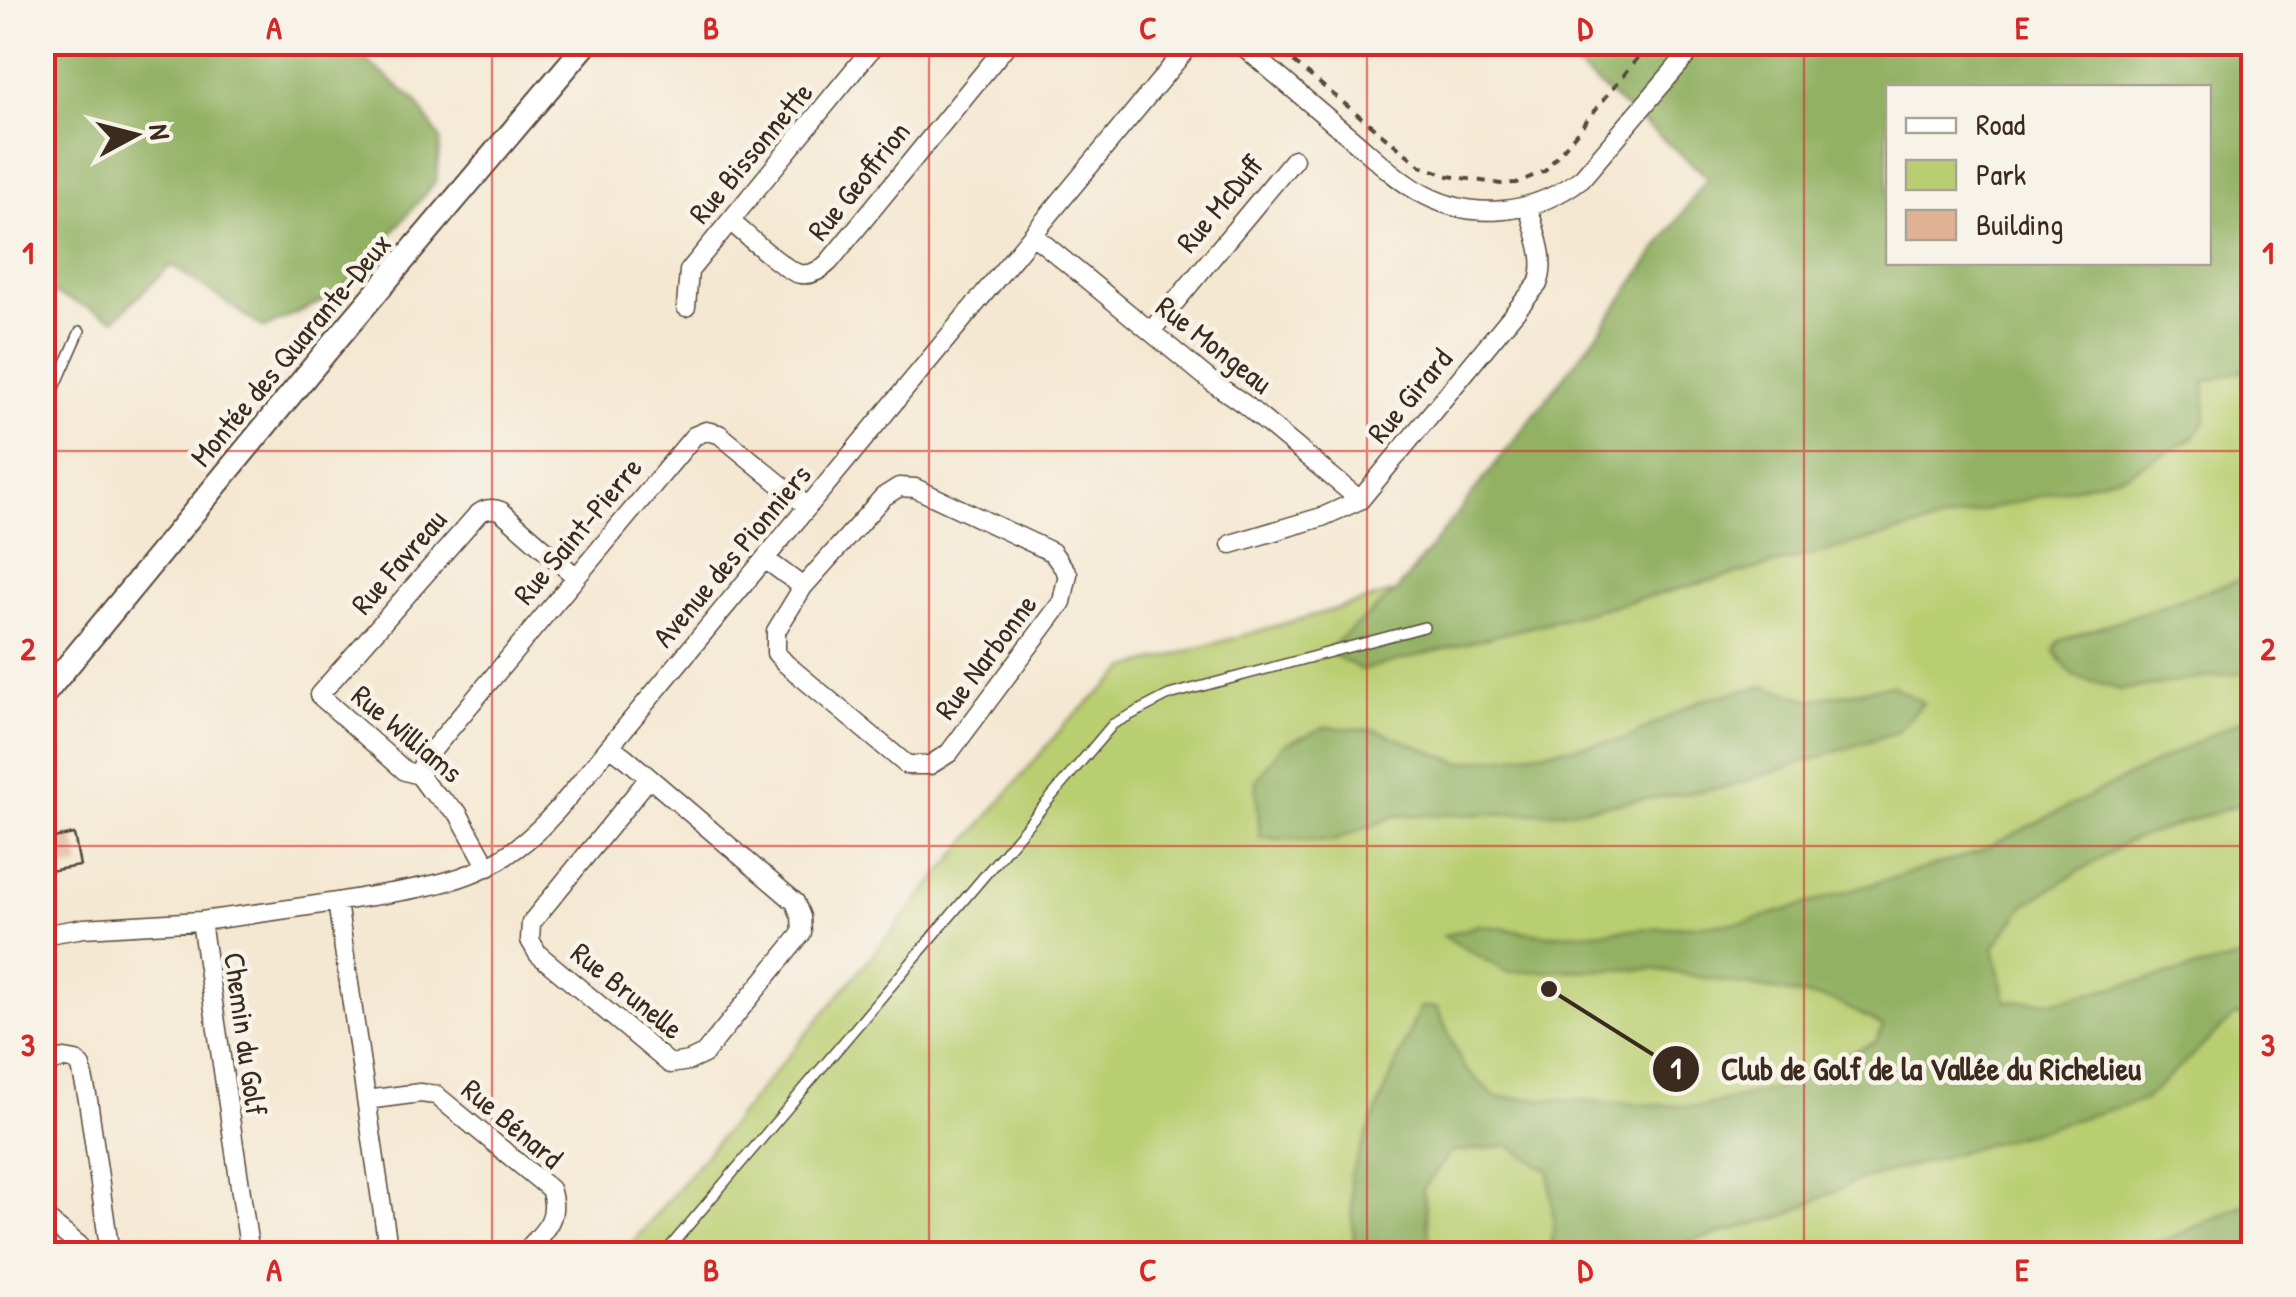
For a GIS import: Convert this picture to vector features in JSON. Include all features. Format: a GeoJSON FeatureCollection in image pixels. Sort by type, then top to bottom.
{"type":"FeatureCollection","features":[{"type":"Feature","properties":{"kind":"main road","name":"Montée des Quarante-Deux"},"geometry":{"type":"LineString","coordinates":[[42,697],[588,42]]}},
{"type":"Feature","properties":{"kind":"street","name":"Rue Bissonnette"},"geometry":{"type":"LineString","coordinates":[[686,306],[689,271],[878,42]]}},
{"type":"Feature","properties":{"kind":"street","name":"Rue Geoffrion"},"geometry":{"type":"LineString","coordinates":[[730,221],[791,270],[805,274],[820,270],[1009,42]]}},
{"type":"Feature","properties":{"kind":"street","name":"Avenue des Pionniers"},"geometry":{"type":"LineString","coordinates":[[201,921],[444,884],[488,866],[518,848],[610,746],[1192,42]]}},
{"type":"Feature","properties":{"kind":"street"},"geometry":{"type":"LineString","coordinates":[[1238,42],[1420,192],[1466,210],[1503,211],[1562,192],[1592,169],[1698,42]]}},
{"type":"Feature","properties":{"kind":"street","name":"Rue McDuff"},"geometry":{"type":"LineString","coordinates":[[1151,331],[1294,159]]}},
{"type":"Feature","properties":{"kind":"street","name":"Rue Girard"},"geometry":{"type":"LineString","coordinates":[[1231,544],[1322,517],[1360,500],[1538,284],[1542,261],[1528,206]]}},
{"type":"Feature","properties":{"kind":"street","name":"Rue Mongeau"},"geometry":{"type":"LineString","coordinates":[[1032,235],[1360,500]]}},
{"type":"Feature","properties":{"kind":"street","name":"Rue Saint-Pierre"},"geometry":{"type":"LineString","coordinates":[[419,774],[424,760],[691,439],[710,431],[723,436],[808,507]]}},
{"type":"Feature","properties":{"kind":"street","name":"Rue Narbonne"},"geometry":{"type":"LineString","coordinates":[[899,487],[915,488],[1052,552],[1068,574],[1062,602],[948,753],[930,765],[907,764],[776,652],[776,631],[803,587],[883,497],[899,487]]}},
{"type":"Feature","properties":{"kind":"street","name":"Rue Favreau"},"geometry":{"type":"LineString","coordinates":[[319,695],[483,510],[501,511],[576,576]]}},
{"type":"Feature","properties":{"kind":"street"},"geometry":{"type":"LineString","coordinates":[[765,558],[803,587]]}},
{"type":"Feature","properties":{"kind":"street","name":"Rue Williams"},"geometry":{"type":"LineString","coordinates":[[319,695],[405,771],[419,774],[430,790],[458,813],[488,866]]}},
{"type":"Feature","properties":{"kind":"street","name":"Rue Brunelle"},"geometry":{"type":"LineString","coordinates":[[610,746],[650,778],[795,902],[802,917],[802,933],[704,1054],[670,1064],[538,954],[530,940],[531,923],[650,778]]}},
{"type":"Feature","properties":{"kind":"street"},"geometry":{"type":"LineString","coordinates":[[337,902],[389,1254]]}},
{"type":"Feature","properties":{"kind":"street","name":"Chemin du Golf"},"geometry":{"type":"LineString","coordinates":[[42,936],[84,928],[201,921],[250,1254]]}},
{"type":"Feature","properties":{"kind":"street"},"geometry":{"type":"LineString","coordinates":[[42,1063],[65,1059],[81,1067],[109,1247],[75,1250],[42,1216]]}},
{"type":"Feature","properties":{"kind":"street","name":"Rue Bénard"},"geometry":{"type":"LineString","coordinates":[[366,1100],[436,1095],[550,1190],[554,1212],[549,1225],[523,1254]]}},
{"type":"Feature","properties":{"kind":"lane"},"geometry":{"type":"LineString","coordinates":[[42,417],[80,332]]}},
{"type":"Feature","properties":{"kind":"lane"},"geometry":{"type":"LineString","coordinates":[[664,1254],[1114,724],[1169,696],[1424,627]]}},
{"type":"Feature","properties":{"kind":"path"},"geometry":{"type":"LineString","coordinates":[[1269,42],[1422,166],[1449,176],[1502,184],[1516,183],[1546,171],[1650,42]]}},
{"type":"Feature","properties":{"kind":"green space"},"geometry":{"type":"Polygon","coordinates":[[[42,43],[345,43],[416,101],[440,139],[436,181],[340,293],[264,328],[171,265],[115,319],[43,289],[42,43]]]}},
{"type":"Feature","properties":{"kind":"green space"},"geometry":{"type":"Polygon","coordinates":[[[1548,43],[2253,43],[2253,367],[2204,382],[2206,421],[2194,437],[2126,474],[1362,670],[1326,651],[1396,592],[1601,329],[1708,177],[1548,43]]]}},
{"type":"Feature","properties":{"kind":"green space"},"geometry":{"type":"Polygon","coordinates":[[[2253,334],[2253,1254],[623,1254],[1066,723],[1128,668],[1593,536],[2253,334]]]}},
{"type":"Feature","properties":{"kind":"green space"},"geometry":{"type":"Polygon","coordinates":[[[2253,575],[2253,671],[2121,690],[2073,676],[2054,651],[2059,641],[2253,575]]]}},
{"type":"Feature","properties":{"kind":"green space"},"geometry":{"type":"Polygon","coordinates":[[[1891,685],[1923,703],[1897,732],[1727,787],[1559,812],[1395,816],[1333,841],[1260,838],[1256,780],[1283,745],[1325,727],[1376,730],[1461,763],[1624,740],[1701,700],[1764,686],[1812,700],[1891,685]]]}},
{"type":"Feature","properties":{"kind":"green space"},"geometry":{"type":"Polygon","coordinates":[[[2253,714],[2253,800],[2128,841],[2025,905],[1994,947],[2006,1001],[2055,1001],[2253,955],[2253,1019],[2236,1015],[2144,1100],[1854,1182],[1784,1216],[1644,1254],[1550,1254],[1554,1227],[1549,1171],[1509,1146],[1451,1152],[1423,1189],[1429,1237],[1423,1254],[1355,1254],[1350,1176],[1420,1007],[1437,1008],[1464,1068],[1496,1097],[1700,1107],[1775,1088],[1877,1041],[1883,1026],[1835,1001],[1655,969],[1507,972],[1444,936],[1479,925],[1548,935],[1746,922],[1976,853],[2253,714]]]}},
{"type":"Feature","properties":{"kind":"green space"},"geometry":{"type":"Polygon","coordinates":[[[2253,1200],[2253,1254],[2100,1254],[2170,1239],[2253,1200]]]}},
{"type":"Feature","properties":{"kind":"building"},"geometry":{"type":"Polygon","coordinates":[[[74,834],[80,866],[42,872],[42,840],[74,834]]]}},
{"type":"Feature","properties":{"kind":"place","name":"Club de Golf de la Vallée du Richelieu"},"geometry":{"type":"Point","coordinates":[1549,989]}}]}
